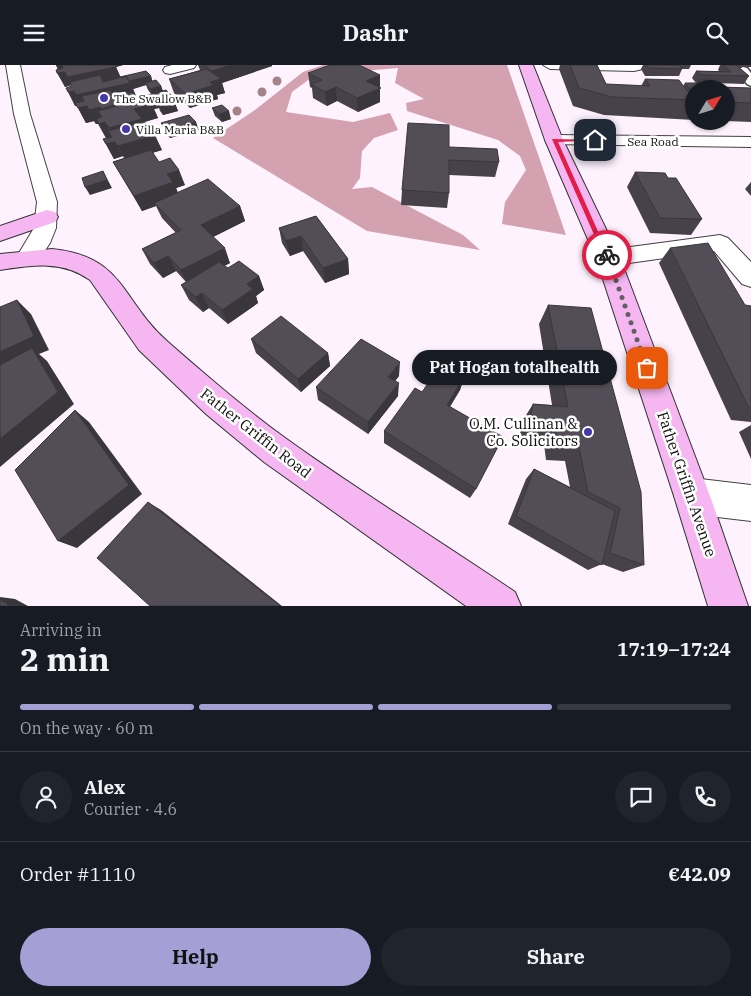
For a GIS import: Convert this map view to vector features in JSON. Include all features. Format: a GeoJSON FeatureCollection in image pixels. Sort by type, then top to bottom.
{"type":"FeatureCollection","features":[{"type":"Feature","properties":{"kind":"main road","name":"Father Griffin Avenue"},"geometry":{"type":"LineString","coordinates":[[526,65],[554,140],[608,258],[692,496],[728,606]]}},
{"type":"Feature","properties":{"kind":"main road"},"geometry":{"type":"LineString","coordinates":[[0,234],[47,217]]}},
{"type":"Feature","properties":{"kind":"main road","name":"Father Griffin Road"},"geometry":{"type":"LineString","coordinates":[[14,260],[52,257],[75,259],[88,265],[99,274],[149,342],[216,404],[276,451],[502,606]]}},
{"type":"Feature","properties":{"kind":"street"},"geometry":{"type":"LineString","coordinates":[[0,67],[8,65]]}},
{"type":"Feature","properties":{"kind":"street","name":"Father Griffin Road"},"geometry":{"type":"LineString","coordinates":[[13,65],[20,105],[48,198],[47,217],[42,241],[14,260]]}},
{"type":"Feature","properties":{"kind":"street"},"geometry":{"type":"LineString","coordinates":[[170,70],[189,65]]}},
{"type":"Feature","properties":{"kind":"street"},"geometry":{"type":"LineString","coordinates":[[550,65],[634,67],[642,65]]}},
{"type":"Feature","properties":{"kind":"street","name":"Sea Road"},"geometry":{"type":"LineString","coordinates":[[554,140],[751,141]]}},
{"type":"Feature","properties":{"kind":"street"},"geometry":{"type":"LineString","coordinates":[[608,258],[720,243],[751,278]]}},
{"type":"Feature","properties":{"kind":"street"},"geometry":{"type":"LineString","coordinates":[[692,496],[751,503]]}},
{"type":"Feature","properties":{"kind":"lane"},"geometry":{"type":"LineString","coordinates":[[743,70],[751,83]]}},
{"type":"Feature","properties":{"kind":"shaded area"},"geometry":{"type":"Polygon","coordinates":[[[323,65],[507,65],[566,235],[502,224],[505,202],[526,170],[520,156],[498,140],[407,111],[406,103],[424,99],[395,83],[398,68],[315,75],[292,92],[286,112],[353,122],[390,113],[398,130],[374,138],[362,151],[360,178],[352,189],[372,187],[463,235],[480,250],[367,231],[213,138],[255,110],[303,72],[323,65]]]}},
{"type":"Feature","properties":{"kind":"building"},"geometry":{"type":"Polygon","coordinates":[[[62,65],[115,65],[116,67],[67,77],[65,72],[57,73],[56,70],[63,68],[62,65]]]}},
{"type":"Feature","properties":{"kind":"building"},"geometry":{"type":"Polygon","coordinates":[[[204,65],[231,65],[212,71],[204,65]]]}},
{"type":"Feature","properties":{"kind":"building"},"geometry":{"type":"Polygon","coordinates":[[[330,65],[359,65],[380,75],[366,81],[381,88],[357,98],[336,87],[325,92],[311,84],[322,80],[308,73],[330,65]]]}},
{"type":"Feature","properties":{"kind":"building"},"geometry":{"type":"Polygon","coordinates":[[[570,65],[597,65],[606,84],[650,86],[645,79],[679,80],[685,88],[685,100],[612,97],[579,88],[570,65]]]}},
{"type":"Feature","properties":{"kind":"building"},"geometry":{"type":"Polygon","coordinates":[[[646,65],[679,65],[682,69],[649,68],[646,65]]]}},
{"type":"Feature","properties":{"kind":"building"},"geometry":{"type":"Polygon","coordinates":[[[724,65],[736,65],[749,76],[701,75],[696,71],[731,72],[724,65]]]}},
{"type":"Feature","properties":{"kind":"building"},"geometry":{"type":"Polygon","coordinates":[[[207,69],[221,79],[210,82],[214,85],[186,94],[169,79],[207,69]]]}},
{"type":"Feature","properties":{"kind":"building"},"geometry":{"type":"Polygon","coordinates":[[[146,71],[151,76],[129,81],[126,76],[120,77],[146,71]]]}},
{"type":"Feature","properties":{"kind":"building"},"geometry":{"type":"Polygon","coordinates":[[[100,75],[103,82],[126,76],[130,83],[76,95],[74,91],[68,92],[66,88],[72,86],[70,82],[100,75]]]}},
{"type":"Feature","properties":{"kind":"building"},"geometry":{"type":"Polygon","coordinates":[[[156,80],[161,86],[150,89],[145,83],[156,80]]]}},
{"type":"Feature","properties":{"kind":"building"},"geometry":{"type":"Polygon","coordinates":[[[735,88],[751,88],[751,103],[735,102],[735,88]]]}},
{"type":"Feature","properties":{"kind":"building","name":"The Swallow B&B"},"geometry":{"type":"Polygon","coordinates":[[[110,90],[114,96],[132,92],[137,99],[101,109],[100,107],[89,110],[87,106],[78,108],[75,103],[84,101],[82,96],[110,90]]]}},
{"type":"Feature","properties":{"kind":"building"},"geometry":{"type":"Polygon","coordinates":[[[166,90],[172,96],[151,102],[147,98],[140,100],[138,98],[166,90]]]}},
{"type":"Feature","properties":{"kind":"building"},"geometry":{"type":"Polygon","coordinates":[[[147,98],[152,104],[134,109],[142,119],[109,128],[105,122],[99,124],[96,119],[102,117],[98,111],[147,98]]]}},
{"type":"Feature","properties":{"kind":"building"},"geometry":{"type":"Polygon","coordinates":[[[172,100],[175,103],[160,107],[157,104],[172,100]]]}},
{"type":"Feature","properties":{"kind":"building"},"geometry":{"type":"Polygon","coordinates":[[[222,105],[229,111],[219,114],[212,108],[222,105]]]}},
{"type":"Feature","properties":{"kind":"building"},"geometry":{"type":"Polygon","coordinates":[[[189,115],[196,122],[167,130],[161,123],[189,115]]]}},
{"type":"Feature","properties":{"kind":"building"},"geometry":{"type":"Polygon","coordinates":[[[144,121],[155,135],[118,146],[115,142],[106,144],[103,139],[112,137],[108,131],[144,121]]]}},
{"type":"Feature","properties":{"kind":"building"},"geometry":{"type":"Polygon","coordinates":[[[408,123],[449,125],[449,147],[497,149],[499,162],[449,160],[449,193],[402,190],[408,123]]]}},
{"type":"Feature","properties":{"kind":"building"},"geometry":{"type":"Polygon","coordinates":[[[151,150],[159,162],[170,158],[179,170],[167,174],[173,182],[134,196],[113,162],[151,150]]]}},
{"type":"Feature","properties":{"kind":"building"},"geometry":{"type":"Polygon","coordinates":[[[103,171],[107,180],[85,187],[82,178],[103,171]]]}},
{"type":"Feature","properties":{"kind":"building"},"geometry":{"type":"Polygon","coordinates":[[[635,172],[665,173],[668,178],[676,178],[702,219],[660,218],[635,172]]]}},
{"type":"Feature","properties":{"kind":"building"},"geometry":{"type":"Polygon","coordinates":[[[208,179],[240,206],[201,225],[225,248],[181,270],[168,256],[154,263],[142,249],[181,230],[154,203],[208,179]]]}},
{"type":"Feature","properties":{"kind":"building"},"geometry":{"type":"Polygon","coordinates":[[[316,216],[348,259],[323,268],[301,236],[286,241],[279,228],[316,216]]]}},
{"type":"Feature","properties":{"kind":"building"},"geometry":{"type":"Polygon","coordinates":[[[708,243],[745,305],[751,306],[751,408],[749,408],[670,248],[708,243]]]}},
{"type":"Feature","properties":{"kind":"building"},"geometry":{"type":"Polygon","coordinates":[[[239,261],[259,276],[247,284],[253,289],[222,310],[202,293],[196,297],[181,285],[219,262],[228,268],[239,261]]]}},
{"type":"Feature","properties":{"kind":"building"},"geometry":{"type":"Polygon","coordinates":[[[17,300],[34,336],[0,352],[0,307],[17,300]]]}},
{"type":"Feature","properties":{"kind":"building"},"geometry":{"type":"Polygon","coordinates":[[[548,305],[591,308],[641,492],[644,565],[610,553],[620,508],[588,492],[579,447],[558,446],[555,429],[528,427],[533,404],[568,407],[548,305]]]}},
{"type":"Feature","properties":{"kind":"building"},"geometry":{"type":"Polygon","coordinates":[[[281,316],[328,353],[298,379],[251,339],[281,316]]]}},
{"type":"Feature","properties":{"kind":"building"},"geometry":{"type":"Polygon","coordinates":[[[361,339],[400,362],[388,377],[399,383],[368,422],[316,387],[361,339]]]}},
{"type":"Feature","properties":{"kind":"building"},"geometry":{"type":"Polygon","coordinates":[[[32,348],[58,392],[0,439],[0,365],[32,348]]]}},
{"type":"Feature","properties":{"kind":"building"},"geometry":{"type":"Polygon","coordinates":[[[441,365],[464,377],[447,405],[503,437],[476,489],[384,431],[415,388],[422,392],[441,365]]]}},
{"type":"Feature","properties":{"kind":"building"},"geometry":{"type":"Polygon","coordinates":[[[75,410],[129,485],[58,541],[15,470],[75,410]]]}},
{"type":"Feature","properties":{"kind":"building"},"geometry":{"type":"Polygon","coordinates":[[[534,469],[615,511],[602,565],[516,516],[534,469]]]}},
{"type":"Feature","properties":{"kind":"building"},"geometry":{"type":"Polygon","coordinates":[[[148,502],[280,606],[150,606],[97,558],[148,502]]]}},
{"type":"Feature","properties":{"kind":"building"},"geometry":{"type":"Polygon","coordinates":[[[0,600],[10,606],[0,606],[0,600]]]}},
{"type":"Feature","properties":{"kind":"way so far"},"geometry":{"type":"LineString","coordinates":[[607,255],[647,368]]}},
{"type":"Feature","properties":{"kind":"place","name":"The Swallow B&B"},"geometry":{"type":"Point","coordinates":[104,98]}},
{"type":"Feature","properties":{"kind":"place","name":"Villa Maria B&B"},"geometry":{"type":"Point","coordinates":[126,129]}},
{"type":"Feature","properties":{"kind":"place","name":"Pat Hogan totalhealth"},"geometry":{"type":"Point","coordinates":[647,368]}},
{"type":"Feature","properties":{"kind":"place","name":"O.M. Cullinan & Co. Solicitors"},"geometry":{"type":"Point","coordinates":[588,432]}},
{"type":"Feature","properties":{"kind":"route"},"geometry":{"type":"LineString","coordinates":[[595,140],[554,140],[607,255]]}}]}
